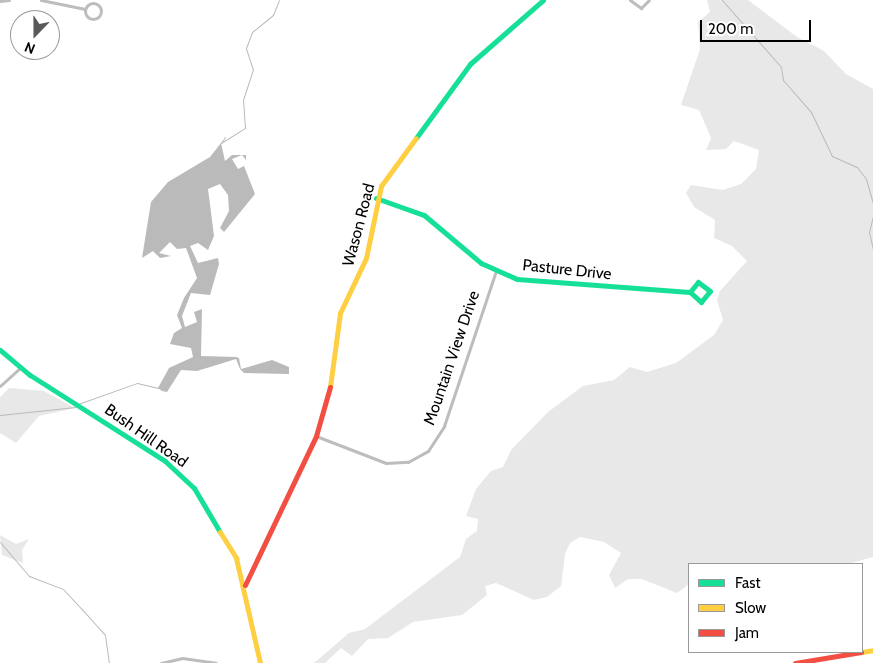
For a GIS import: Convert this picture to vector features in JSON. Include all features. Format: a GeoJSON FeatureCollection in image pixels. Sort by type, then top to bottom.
{"type":"FeatureCollection","features":[{"type":"Feature","properties":{"kind":"street"},"geometry":{"type":"LineString","coordinates":[[0,2],[9,0]]}},
{"type":"Feature","properties":{"kind":"street"},"geometry":{"type":"LineString","coordinates":[[41,0],[85,10],[96,3],[101,14],[90,19],[85,10]]}},
{"type":"Feature","properties":{"kind":"street","name":"Wason Road"},"geometry":{"type":"LineString","coordinates":[[245,585],[316,436],[333,374],[340,313],[366,258],[376,198],[385,179],[470,64],[543,0]]}},
{"type":"Feature","properties":{"kind":"street"},"geometry":{"type":"LineString","coordinates":[[630,0],[641,8],[649,0]]}},
{"type":"Feature","properties":{"kind":"street","name":"Pasture Drive"},"geometry":{"type":"LineString","coordinates":[[376,198],[424,215],[496,271],[534,282],[690,292]]}},
{"type":"Feature","properties":{"kind":"street","name":"Mountain View Drive"},"geometry":{"type":"LineString","coordinates":[[316,436],[386,463],[408,462],[428,451],[444,426],[496,271]]}},
{"type":"Feature","properties":{"kind":"street","name":"Bush Hill Road"},"geometry":{"type":"LineString","coordinates":[[0,350],[20,368],[179,472],[222,529],[245,585],[260,663]]}},
{"type":"Feature","properties":{"kind":"street"},"geometry":{"type":"LineString","coordinates":[[0,386],[20,368]]}},
{"type":"Feature","properties":{"kind":"street"},"geometry":{"type":"LineString","coordinates":[[795,663],[855,653]]}},
{"type":"Feature","properties":{"kind":"street"},"geometry":{"type":"LineString","coordinates":[[161,663],[191,658],[216,663]]}},
{"type":"Feature","properties":{"kind":"shaded area"},"geometry":{"type":"Polygon","coordinates":[[[707,0],[748,0],[797,37],[824,51],[846,74],[873,89],[873,557],[852,563],[688,563],[688,585],[677,593],[642,579],[628,579],[615,588],[609,575],[621,553],[604,542],[580,537],[570,543],[565,554],[561,586],[547,597],[534,600],[496,583],[485,586],[487,595],[462,615],[413,622],[388,638],[368,639],[352,656],[341,648],[325,663],[314,663],[349,633],[365,629],[460,557],[466,539],[477,531],[478,519],[466,516],[476,489],[491,471],[503,467],[511,450],[548,412],[583,386],[614,380],[630,367],[647,372],[676,363],[714,335],[723,320],[717,300],[720,291],[747,261],[732,246],[714,238],[715,220],[694,207],[686,193],[691,185],[723,190],[741,184],[756,169],[759,150],[734,141],[726,149],[706,150],[711,138],[699,110],[681,105],[700,49],[698,22],[710,12],[707,0]]]}},
{"type":"Feature","properties":{"kind":"shaded area"},"geometry":{"type":"Polygon","coordinates":[[[221,143],[225,161],[232,155],[242,155],[232,159],[238,169],[244,166],[255,194],[224,232],[220,228],[229,211],[228,195],[220,184],[208,189],[214,236],[208,250],[198,243],[190,246],[198,263],[218,258],[219,264],[210,295],[191,293],[182,316],[185,327],[197,322],[194,312],[202,309],[201,356],[236,357],[239,358],[241,369],[272,360],[289,367],[289,374],[244,373],[240,369],[236,359],[197,371],[181,370],[167,392],[162,391],[158,388],[169,368],[193,357],[191,348],[170,344],[174,333],[182,328],[177,315],[184,298],[197,278],[186,248],[177,249],[170,242],[159,253],[171,256],[160,258],[153,251],[142,258],[151,202],[168,182],[210,157],[221,143]]]}},
{"type":"Feature","properties":{"kind":"shaded area"},"geometry":{"type":"Polygon","coordinates":[[[9,388],[44,391],[75,408],[39,416],[16,443],[0,433],[0,397],[9,388]]]}},
{"type":"Feature","properties":{"kind":"shaded area"},"geometry":{"type":"Polygon","coordinates":[[[0,535],[16,544],[29,539],[22,550],[23,563],[2,555],[0,535]]]}},
{"type":"Feature","properties":{"kind":"waterway"},"geometry":{"type":"LineString","coordinates":[[225,137],[221,143],[245,128],[243,100],[253,70],[246,48],[252,32],[273,15],[279,0]]}},
{"type":"Feature","properties":{"kind":"waterway"},"geometry":{"type":"LineString","coordinates":[[722,0],[781,67],[783,80],[811,112],[832,156],[857,167],[866,179],[873,203]]}},
{"type":"Feature","properties":{"kind":"waterway"},"geometry":{"type":"LineString","coordinates":[[873,216],[869,232],[873,249]]}},
{"type":"Feature","properties":{"kind":"waterway"},"geometry":{"type":"LineString","coordinates":[[78,404],[137,383],[158,388]]}},
{"type":"Feature","properties":{"kind":"waterway"},"geometry":{"type":"LineString","coordinates":[[0,415],[76,407]]}},
{"type":"Feature","properties":{"kind":"waterway"},"geometry":{"type":"LineString","coordinates":[[0,542],[29,576],[63,589],[88,616],[105,635],[109,663]]}},
{"type":"Feature","properties":{"kind":"traffic: fast"},"geometry":{"type":"LineString","coordinates":[[416,138],[470,64],[543,0]]}},
{"type":"Feature","properties":{"kind":"traffic: fast"},"geometry":{"type":"LineString","coordinates":[[376,198],[424,215],[481,263],[517,279],[690,292],[701,302],[710,291],[698,282],[690,292]]}},
{"type":"Feature","properties":{"kind":"traffic: fast"},"geometry":{"type":"LineString","coordinates":[[0,350],[30,375],[165,461],[194,488],[220,532]]}},
{"type":"Feature","properties":{"kind":"traffic: slow"},"geometry":{"type":"LineString","coordinates":[[330,387],[340,313],[366,258],[381,186],[416,138]]}},
{"type":"Feature","properties":{"kind":"traffic: slow"},"geometry":{"type":"LineString","coordinates":[[220,532],[236,558],[260,663]]}},
{"type":"Feature","properties":{"kind":"traffic: slow"},"geometry":{"type":"LineString","coordinates":[[863,652],[873,650]]}},
{"type":"Feature","properties":{"kind":"traffic: jam"},"geometry":{"type":"LineString","coordinates":[[245,585],[316,436],[330,387]]}},
{"type":"Feature","properties":{"kind":"traffic: jam"},"geometry":{"type":"LineString","coordinates":[[795,663],[855,653]]}}]}
